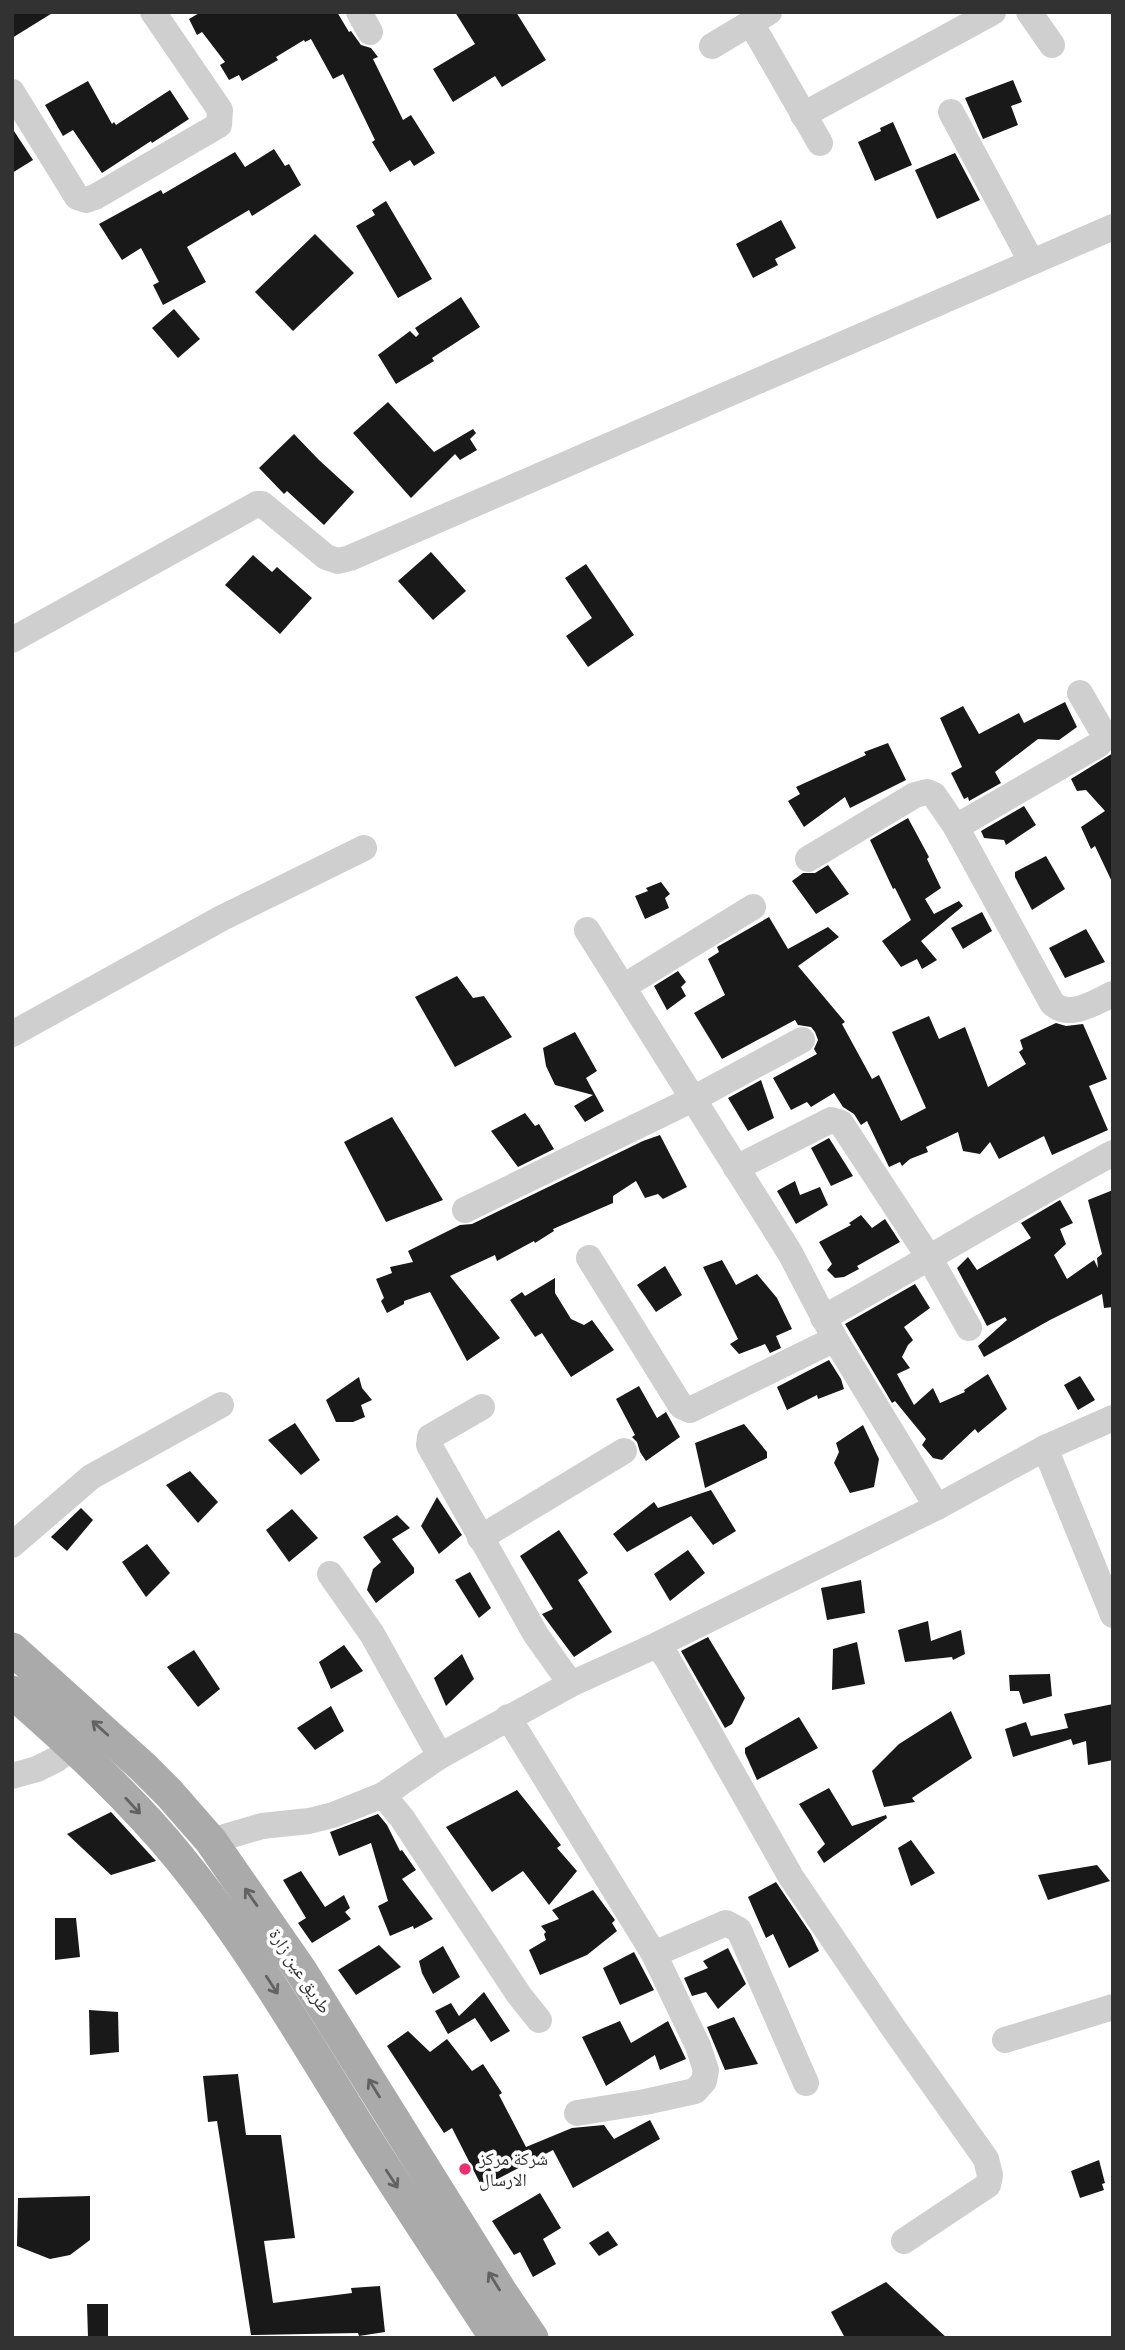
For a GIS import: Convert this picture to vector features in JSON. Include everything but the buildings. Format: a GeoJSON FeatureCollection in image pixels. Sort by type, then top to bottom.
{"type":"FeatureCollection","features":[{"type":"Feature","properties":{"kind":"main road","name":"طريق عين زارة"},"geometry":{"type":"LineString","coordinates":[[12,1649],[152,1776],[211,1841],[301,1971],[532,2338]]}},
{"type":"Feature","properties":{"kind":"main road","name":"طريق عين زارة"},"geometry":{"type":"LineString","coordinates":[[12,1692],[74,1746],[146,1819],[240,1938],[295,2020],[361,2130],[496,2338]]}},
{"type":"Feature","properties":{"kind":"street"},"geometry":{"type":"LineString","coordinates":[[12,92],[77,197],[86,200],[95,197],[219,124],[219,110],[153,12]]}},
{"type":"Feature","properties":{"kind":"street"},"geometry":{"type":"LineString","coordinates":[[803,115],[993,12]]}},
{"type":"Feature","properties":{"kind":"street"},"geometry":{"type":"LineString","coordinates":[[1029,12],[1052,45]]}},
{"type":"Feature","properties":{"kind":"street"},"geometry":{"type":"LineString","coordinates":[[712,46],[760,18],[803,115],[820,143]]}},
{"type":"Feature","properties":{"kind":"street"},"geometry":{"type":"LineString","coordinates":[[951,112],[1031,261]]}},
{"type":"Feature","properties":{"kind":"street"},"geometry":{"type":"LineString","coordinates":[[12,640],[252,506],[262,504],[326,557],[338,561],[351,558],[1113,227]]}},
{"type":"Feature","properties":{"kind":"street"},"geometry":{"type":"LineString","coordinates":[[956,827],[1103,740],[1102,731],[1080,692]]}},
{"type":"Feature","properties":{"kind":"street"},"geometry":{"type":"LineString","coordinates":[[808,859],[915,794],[927,792],[934,795],[956,827],[1042,986],[1057,1008],[1075,1010],[1113,994]]}},
{"type":"Feature","properties":{"kind":"street"},"geometry":{"type":"LineString","coordinates":[[12,1034],[222,918],[364,848]]}},
{"type":"Feature","properties":{"kind":"street"},"geometry":{"type":"LineString","coordinates":[[623,987],[753,907]]}},
{"type":"Feature","properties":{"kind":"street"},"geometry":{"type":"LineString","coordinates":[[587,929],[790,1253],[829,1328],[937,1507]]}},
{"type":"Feature","properties":{"kind":"street"},"geometry":{"type":"LineString","coordinates":[[466,1210],[693,1099],[802,1040]]}},
{"type":"Feature","properties":{"kind":"street"},"geometry":{"type":"LineString","coordinates":[[736,1168],[831,1120],[837,1120],[930,1259],[969,1328]]}},
{"type":"Feature","properties":{"kind":"street"},"geometry":{"type":"LineString","coordinates":[[589,1258],[685,1410],[690,1410],[758,1379],[930,1259],[1031,1198],[1113,1153]]}},
{"type":"Feature","properties":{"kind":"street"},"geometry":{"type":"LineString","coordinates":[[12,1545],[91,1477],[221,1405]]}},
{"type":"Feature","properties":{"kind":"street"},"geometry":{"type":"LineString","coordinates":[[482,1407],[430,1437],[429,1446],[536,1635],[571,1684]]}},
{"type":"Feature","properties":{"kind":"street"},"geometry":{"type":"LineString","coordinates":[[211,1841],[262,1826],[309,1821],[333,1815],[383,1794],[440,1756],[571,1684],[657,1645],[937,1507],[1045,1448],[1113,1418]]}},
{"type":"Feature","properties":{"kind":"street"},"geometry":{"type":"LineString","coordinates":[[1045,1448],[1113,1615]]}},
{"type":"Feature","properties":{"kind":"street"},"geometry":{"type":"LineString","coordinates":[[480,1538],[624,1451]]}},
{"type":"Feature","properties":{"kind":"street"},"geometry":{"type":"LineString","coordinates":[[330,1574],[372,1634],[440,1756]]}},
{"type":"Feature","properties":{"kind":"street"},"geometry":{"type":"LineString","coordinates":[[657,1645],[667,1658],[791,1877],[986,2159],[990,2175],[988,2185],[904,2241]]}},
{"type":"Feature","properties":{"kind":"street"},"geometry":{"type":"LineString","coordinates":[[508,1717],[654,1954],[698,2046],[706,2070],[704,2081],[695,2091],[577,2113]]}},
{"type":"Feature","properties":{"kind":"street"},"geometry":{"type":"LineString","coordinates":[[12,1776],[37,1769],[74,1746]]}},
{"type":"Feature","properties":{"kind":"street"},"geometry":{"type":"LineString","coordinates":[[383,1794],[539,2020]]}},
{"type":"Feature","properties":{"kind":"street"},"geometry":{"type":"LineString","coordinates":[[654,1954],[726,1923],[739,1930],[806,2083]]}},
{"type":"Feature","properties":{"kind":"street"},"geometry":{"type":"LineString","coordinates":[[1004,2040],[1113,2007]]}},
{"type":"Feature","properties":{"kind":"place","name":"شركة مركز الارسال"},"geometry":{"type":"Point","coordinates":[465,2169]}}]}
